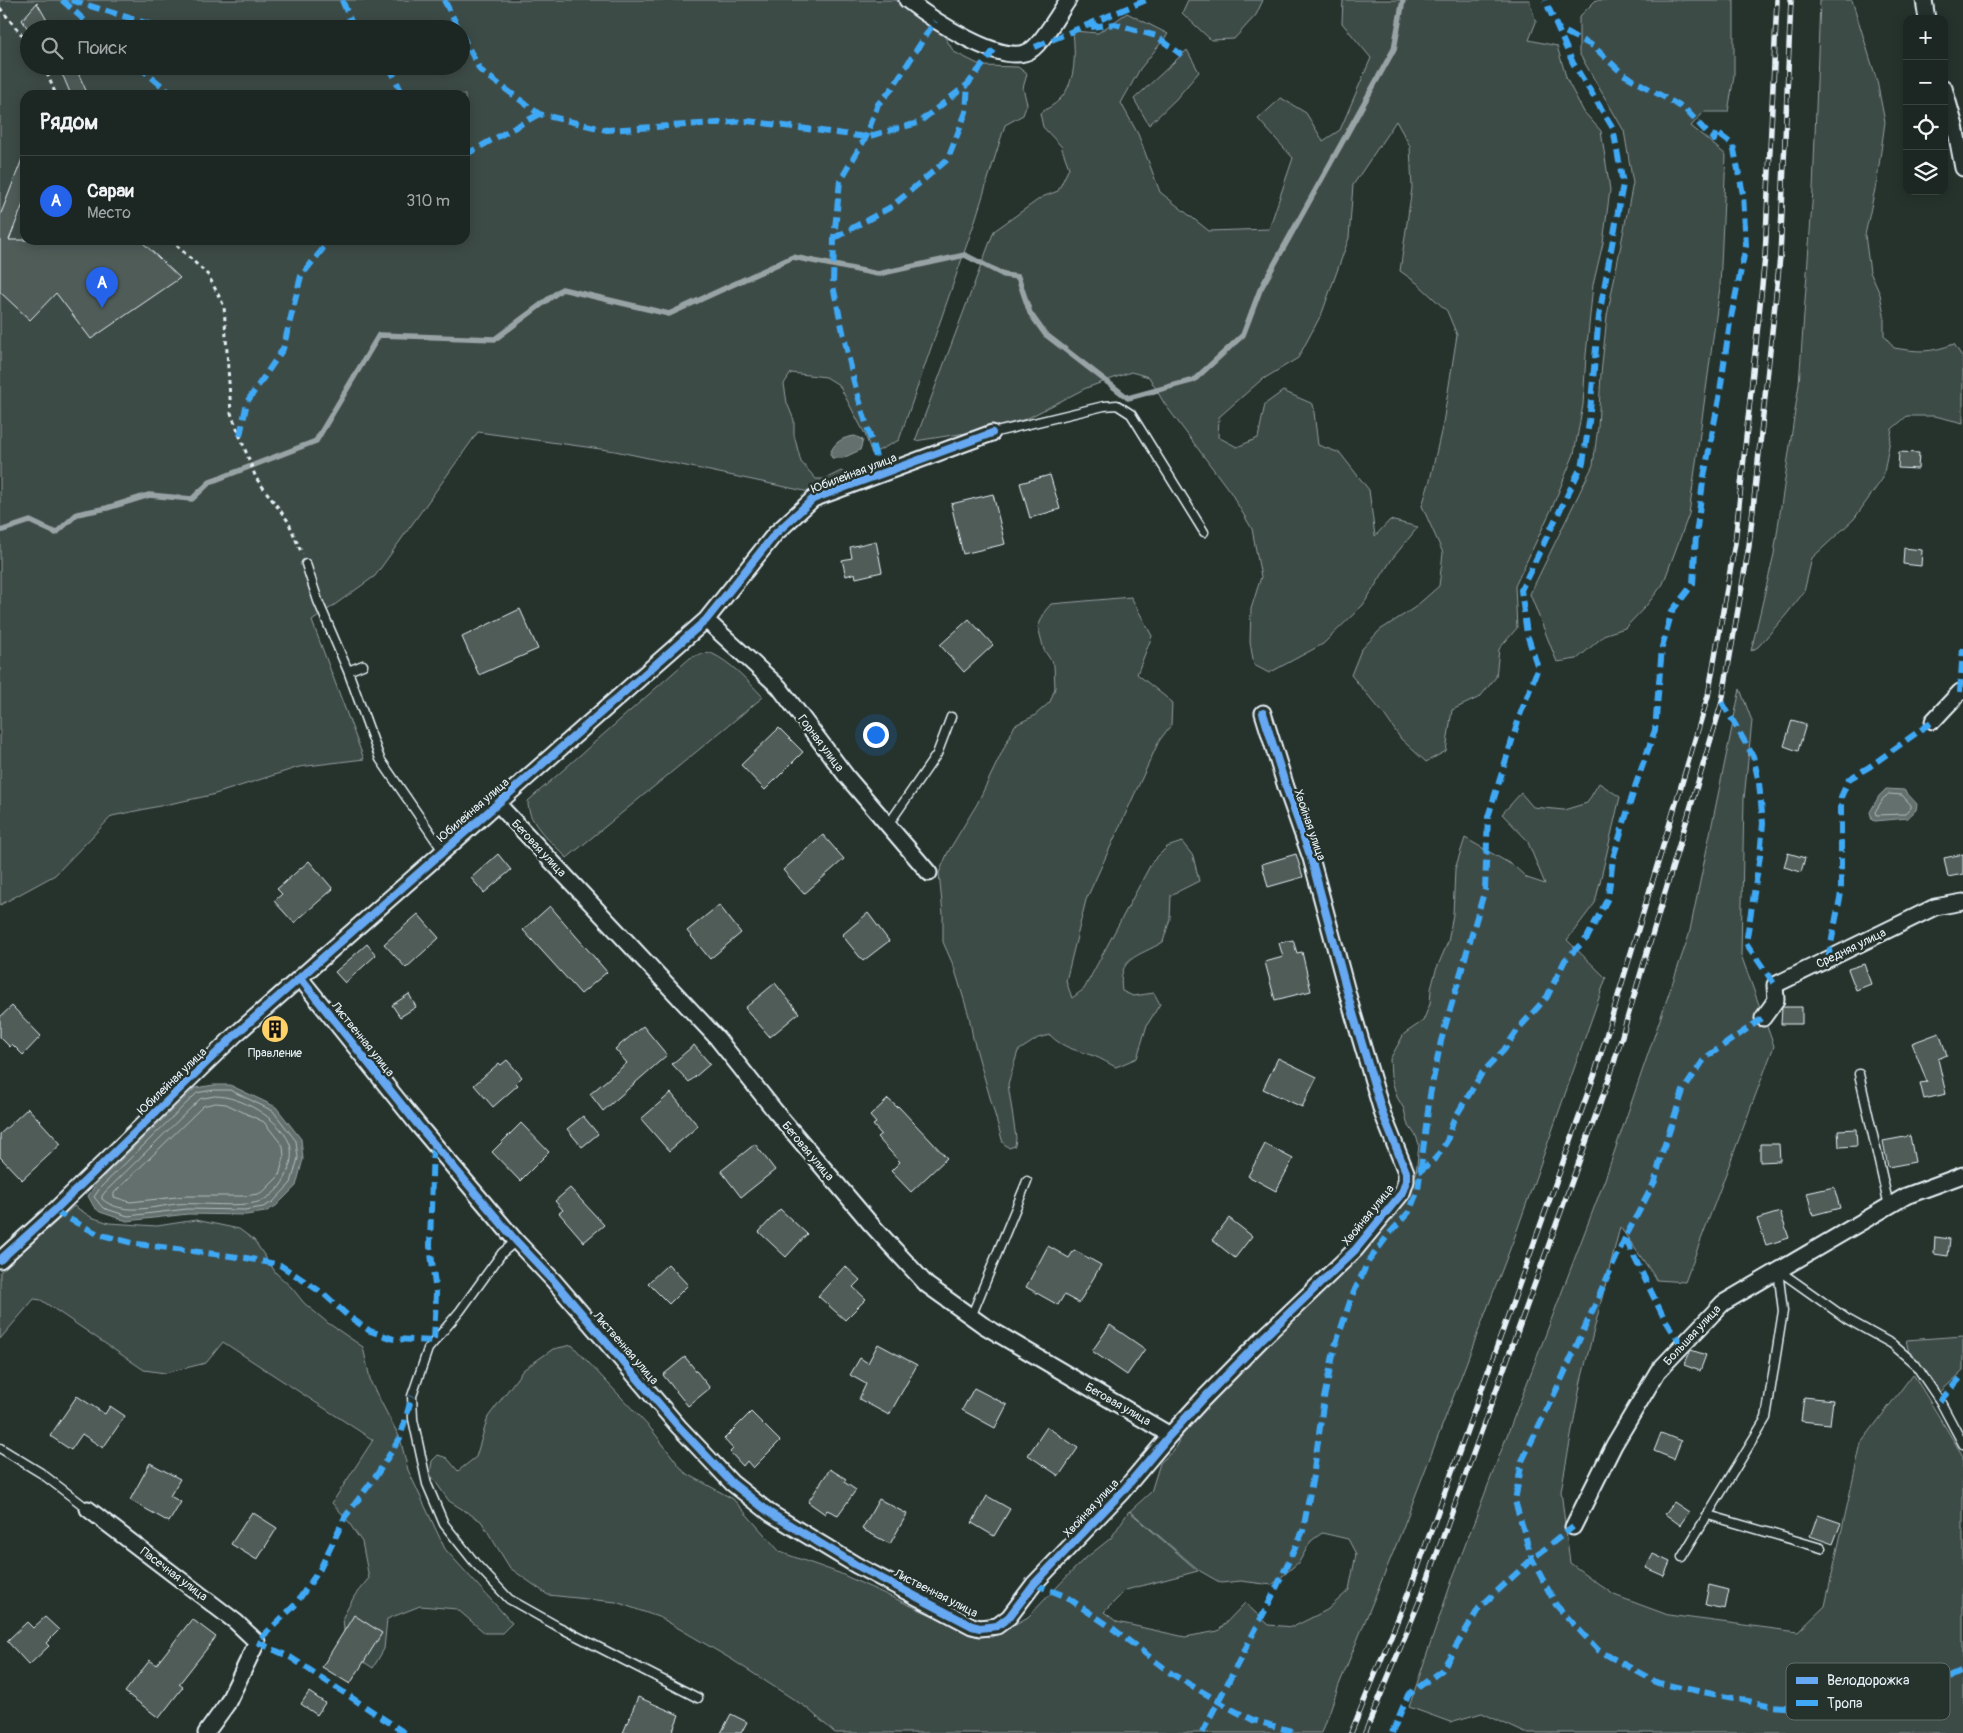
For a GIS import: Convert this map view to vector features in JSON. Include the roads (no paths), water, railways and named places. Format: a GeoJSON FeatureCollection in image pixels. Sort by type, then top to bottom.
{"type":"FeatureCollection","features":[{"type":"Feature","properties":{"kind":"street"},"geometry":{"type":"LineString","coordinates":[[912,2],[935,21],[982,46],[1014,54],[1024,53],[1035,47],[1068,0]]}},
{"type":"Feature","properties":{"kind":"street"},"geometry":{"type":"LineString","coordinates":[[1924,0],[1927,15]]}},
{"type":"Feature","properties":{"kind":"street"},"geometry":{"type":"LineString","coordinates":[[1948,98],[1959,125],[1963,168]]}},
{"type":"Feature","properties":{"kind":"street","name":"Юбилейная улица"},"geometry":{"type":"LineString","coordinates":[[0,1260],[54,1211],[236,1034],[706,620],[774,534],[813,499],[992,434]]}},
{"type":"Feature","properties":{"kind":"street","name":"Горная улица"},"geometry":{"type":"LineString","coordinates":[[706,620],[779,687],[847,777],[929,873]]}},
{"type":"Feature","properties":{"kind":"street"},"geometry":{"type":"LineString","coordinates":[[1934,721],[1960,692],[1963,692]]}},
{"type":"Feature","properties":{"kind":"street","name":"Хвойная улица"},"geometry":{"type":"LineString","coordinates":[[1008,1617],[1034,1584],[1122,1492],[1170,1435],[1263,1338],[1355,1250],[1402,1193],[1406,1181],[1406,1172],[1383,1115],[1311,858],[1263,713]]}},
{"type":"Feature","properties":{"kind":"street","name":"Беговая улица"},"geometry":{"type":"LineString","coordinates":[[498,804],[717,1038],[781,1119],[870,1223],[927,1285],[983,1325],[1170,1435]]}},
{"type":"Feature","properties":{"kind":"street","name":"Средняя улица"},"geometry":{"type":"LineString","coordinates":[[1763,1018],[1776,1000],[1775,985],[1935,907],[1963,902]]}},
{"type":"Feature","properties":{"kind":"street","name":"Лиственная улица"},"geometry":{"type":"LineString","coordinates":[[300,978],[418,1125],[516,1240],[553,1280],[679,1427],[732,1483],[770,1513],[856,1565],[972,1626],[980,1628],[997,1626],[1008,1617]]}},
{"type":"Feature","properties":{"kind":"street","name":"Большая улица"},"geometry":{"type":"LineString","coordinates":[[1573,1527],[1614,1446],[1658,1371],[1723,1303],[1906,1196],[1963,1174]]}},
{"type":"Feature","properties":{"kind":"street","name":"Пасечная улица"},"geometry":{"type":"LineString","coordinates":[[88,1509],[236,1622],[257,1642],[227,1704],[206,1733]]}},
{"type":"Feature","properties":{"kind":"lane"},"geometry":{"type":"LineString","coordinates":[[992,434],[1094,408],[1117,405],[1131,414],[1204,532]]}},
{"type":"Feature","properties":{"kind":"lane"},"geometry":{"type":"LineString","coordinates":[[306,564],[318,601],[348,671],[380,759],[444,851]]}},
{"type":"Feature","properties":{"kind":"lane"},"geometry":{"type":"LineString","coordinates":[[348,671],[363,665]]}},
{"type":"Feature","properties":{"kind":"lane"},"geometry":{"type":"LineString","coordinates":[[888,825],[937,754],[951,717]]}},
{"type":"Feature","properties":{"kind":"lane"},"geometry":{"type":"LineString","coordinates":[[1858,1074],[1889,1206]]}},
{"type":"Feature","properties":{"kind":"lane"},"geometry":{"type":"LineString","coordinates":[[970,1316],[1026,1181]]}},
{"type":"Feature","properties":{"kind":"lane"},"geometry":{"type":"LineString","coordinates":[[516,1240],[502,1254],[460,1311],[428,1349],[412,1396],[413,1420],[427,1484],[444,1524],[475,1563],[509,1598],[558,1626],[698,1698]]}},
{"type":"Feature","properties":{"kind":"lane"},"geometry":{"type":"LineString","coordinates":[[1778,1270],[1847,1319],[1892,1344],[1915,1364],[1940,1401],[1963,1444]]}},
{"type":"Feature","properties":{"kind":"lane"},"geometry":{"type":"LineString","coordinates":[[1682,1557],[1766,1418],[1782,1310],[1778,1270]]}},
{"type":"Feature","properties":{"kind":"lane"},"geometry":{"type":"LineString","coordinates":[[0,1448],[41,1473],[88,1509]]}},
{"type":"Feature","properties":{"kind":"lane"},"geometry":{"type":"LineString","coordinates":[[1708,1515],[1821,1548]]}},
{"type":"Feature","properties":{"kind":"water"},"geometry":{"type":"Polygon","coordinates":[[[855,436],[863,440],[860,450],[843,458],[832,458],[830,454],[837,443],[843,439],[855,436]]]}},
{"type":"Feature","properties":{"kind":"water"},"geometry":{"type":"Polygon","coordinates":[[[1886,789],[1904,790],[1917,804],[1916,810],[1908,818],[1872,820],[1870,812],[1879,796],[1886,789]]]}},
{"type":"Feature","properties":{"kind":"water"},"geometry":{"type":"Polygon","coordinates":[[[230,1085],[276,1107],[301,1139],[303,1159],[296,1186],[276,1206],[265,1212],[246,1215],[188,1214],[127,1221],[100,1212],[94,1207],[88,1196],[96,1184],[195,1088],[230,1085]]]}},
{"type":"Feature","properties":{"kind":"waterway"},"geometry":{"type":"LineString","coordinates":[[0,531],[30,521],[56,533],[77,514],[107,508],[149,495],[192,499],[210,482],[316,441],[379,335],[495,339],[562,289],[669,314],[793,257],[878,274],[965,255],[1004,275],[1018,277],[1030,313],[1045,334],[1128,398],[1194,380],[1243,335],[1260,290],[1394,49],[1403,0]]}},
{"type":"Feature","properties":{"kind":"railway"},"geometry":{"type":"LineString","coordinates":[[1351,1733],[1409,1592],[1595,1073],[1708,696],[1735,543],[1765,257],[1777,0]]}},
{"type":"Feature","properties":{"kind":"railway"},"geometry":{"type":"LineString","coordinates":[[1365,1733],[1422,1595],[1610,1076],[1722,702],[1749,546],[1780,257],[1791,0]]}},
{"type":"Feature","properties":{"kind":"place","name":"Сараи"},"geometry":{"type":"Point","coordinates":[102,308]}},
{"type":"Feature","properties":{"kind":"place","name":"Правление"},"geometry":{"type":"Point","coordinates":[275,1029]}}]}
